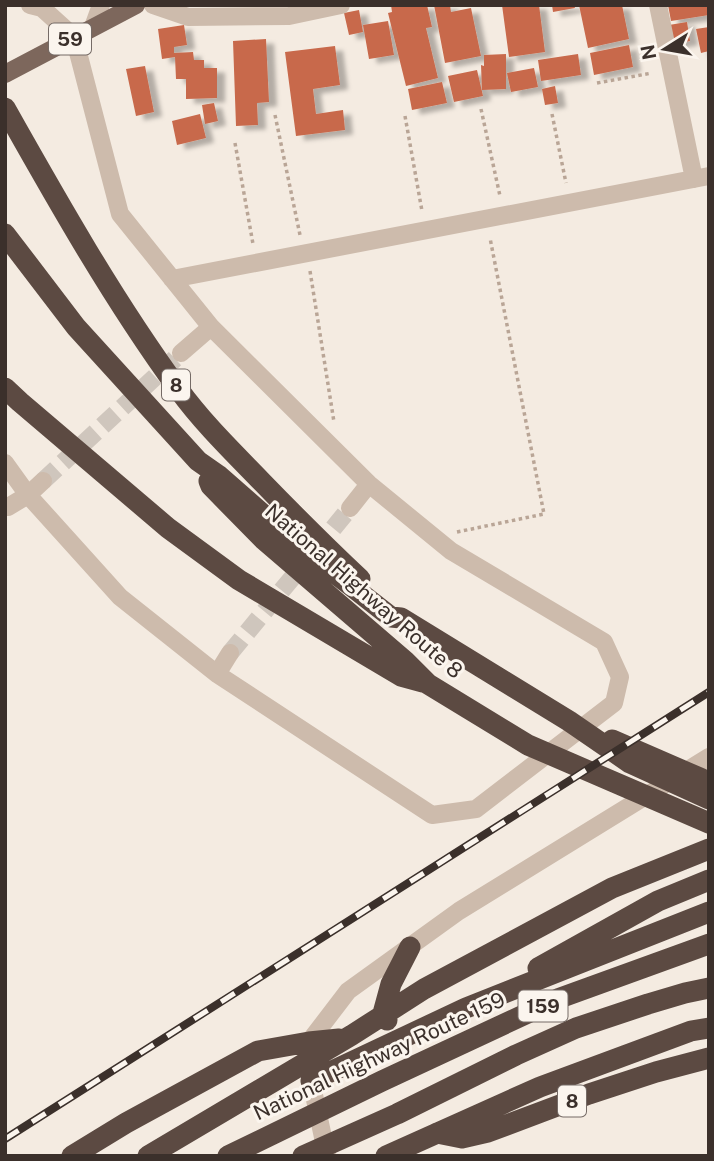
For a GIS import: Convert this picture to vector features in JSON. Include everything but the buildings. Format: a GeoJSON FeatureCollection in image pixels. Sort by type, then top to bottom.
{"type":"FeatureCollection","features":[{"type":"Feature","properties":{"kind":"highway","name":"8"},"geometry":{"type":"LineString","coordinates":[[5,108],[82,241],[180,391],[246,466],[359,578],[395,607],[401,618]]}},
{"type":"Feature","properties":{"kind":"highway","name":"National Highway Route 8"},"geometry":{"type":"LineString","coordinates":[[9,241],[76,327],[198,461],[218,475],[291,539],[391,617],[401,618],[569,720],[630,763],[709,799]]}},
{"type":"Feature","properties":{"kind":"highway","name":"8"},"geometry":{"type":"LineString","coordinates":[[5,388],[168,528],[239,580],[401,676],[428,684]]}},
{"type":"Feature","properties":{"kind":"highway","name":"National Highway Route 8"},"geometry":{"type":"LineString","coordinates":[[198,461],[211,486],[264,539],[405,660],[428,684],[528,745],[709,823]]}},
{"type":"Feature","properties":{"kind":"highway"},"geometry":{"type":"LineString","coordinates":[[569,720],[709,782]]}},
{"type":"Feature","properties":{"kind":"highway"},"geometry":{"type":"LineString","coordinates":[[528,745],[662,818],[709,839]]}},
{"type":"Feature","properties":{"kind":"highway"},"geometry":{"type":"LineString","coordinates":[[148,1156],[424,989],[612,888],[709,849]]}},
{"type":"Feature","properties":{"kind":"highway"},"geometry":{"type":"LineString","coordinates":[[466,1008],[658,901],[709,880]]}},
{"type":"Feature","properties":{"kind":"highway"},"geometry":{"type":"LineString","coordinates":[[311,1080],[466,1008],[709,912]]}},
{"type":"Feature","properties":{"kind":"highway","name":"National Highway Route 159"},"geometry":{"type":"LineString","coordinates":[[228,1156],[560,998],[709,944]]}},
{"type":"Feature","properties":{"kind":"highway"},"geometry":{"type":"LineString","coordinates":[[410,947],[391,984],[382,1017],[414,1032]]}},
{"type":"Feature","properties":{"kind":"highway","name":"159"},"geometry":{"type":"LineString","coordinates":[[303,1156],[576,1028],[648,1004],[709,988]]}},
{"type":"Feature","properties":{"kind":"highway"},"geometry":{"type":"LineString","coordinates":[[386,1156],[541,1087],[691,1031],[709,1027]]}},
{"type":"Feature","properties":{"kind":"highway"},"geometry":{"type":"LineString","coordinates":[[72,1156],[126,1123],[258,1051],[309,1042],[414,1032]]}},
{"type":"Feature","properties":{"kind":"highway","name":"8"},"geometry":{"type":"LineString","coordinates":[[436,1133],[462,1138],[488,1132],[656,1072],[709,1058]]}},
{"type":"Feature","properties":{"kind":"main road","name":"59"},"geometry":{"type":"LineString","coordinates":[[5,74],[135,5]]}},
{"type":"Feature","properties":{"kind":"street"},"geometry":{"type":"LineString","coordinates":[[5,463],[28,495],[120,597],[217,674],[432,815],[476,809],[614,703],[620,677],[604,642],[451,551],[369,484],[211,327],[120,214],[74,37],[42,8],[30,5]]}},
{"type":"Feature","properties":{"kind":"street"},"geometry":{"type":"LineString","coordinates":[[93,27],[101,5]]}},
{"type":"Feature","properties":{"kind":"street"},"geometry":{"type":"LineString","coordinates":[[153,5],[188,17],[289,16],[341,5]]}},
{"type":"Feature","properties":{"kind":"street"},"geometry":{"type":"LineString","coordinates":[[172,279],[701,177],[671,69],[658,5]]}},
{"type":"Feature","properties":{"kind":"street"},"geometry":{"type":"LineString","coordinates":[[181,353],[211,327]]}},
{"type":"Feature","properties":{"kind":"street"},"geometry":{"type":"LineString","coordinates":[[8,507],[28,495],[43,481]]}},
{"type":"Feature","properties":{"kind":"street"},"geometry":{"type":"LineString","coordinates":[[350,508],[369,484]]}},
{"type":"Feature","properties":{"kind":"street"},"geometry":{"type":"LineString","coordinates":[[217,674],[230,653]]}},
{"type":"Feature","properties":{"kind":"street"},"geometry":{"type":"LineString","coordinates":[[327,1156],[311,1080],[309,1042],[348,991],[459,911],[709,757]]}},
{"type":"Feature","properties":{"kind":"path"},"geometry":{"type":"LineString","coordinates":[[597,83],[671,69]]}},
{"type":"Feature","properties":{"kind":"path"},"geometry":{"type":"LineString","coordinates":[[434,537],[544,514],[495,217],[481,109]]}},
{"type":"Feature","properties":{"kind":"path"},"geometry":{"type":"LineString","coordinates":[[552,114],[570,202]]}},
{"type":"Feature","properties":{"kind":"path"},"geometry":{"type":"LineString","coordinates":[[275,115],[305,254],[339,455]]}},
{"type":"Feature","properties":{"kind":"path"},"geometry":{"type":"LineString","coordinates":[[405,117],[426,230]]}},
{"type":"Feature","properties":{"kind":"path"},"geometry":{"type":"LineString","coordinates":[[235,143],[257,263]]}},
{"type":"Feature","properties":{"kind":"tunnel"},"geometry":{"type":"LineString","coordinates":[[43,481],[181,353]]}},
{"type":"Feature","properties":{"kind":"tunnel"},"geometry":{"type":"LineString","coordinates":[[230,653],[350,508]]}},
{"type":"Feature","properties":{"kind":"railway"},"geometry":{"type":"LineString","coordinates":[[5,1139],[709,692]]}}]}
